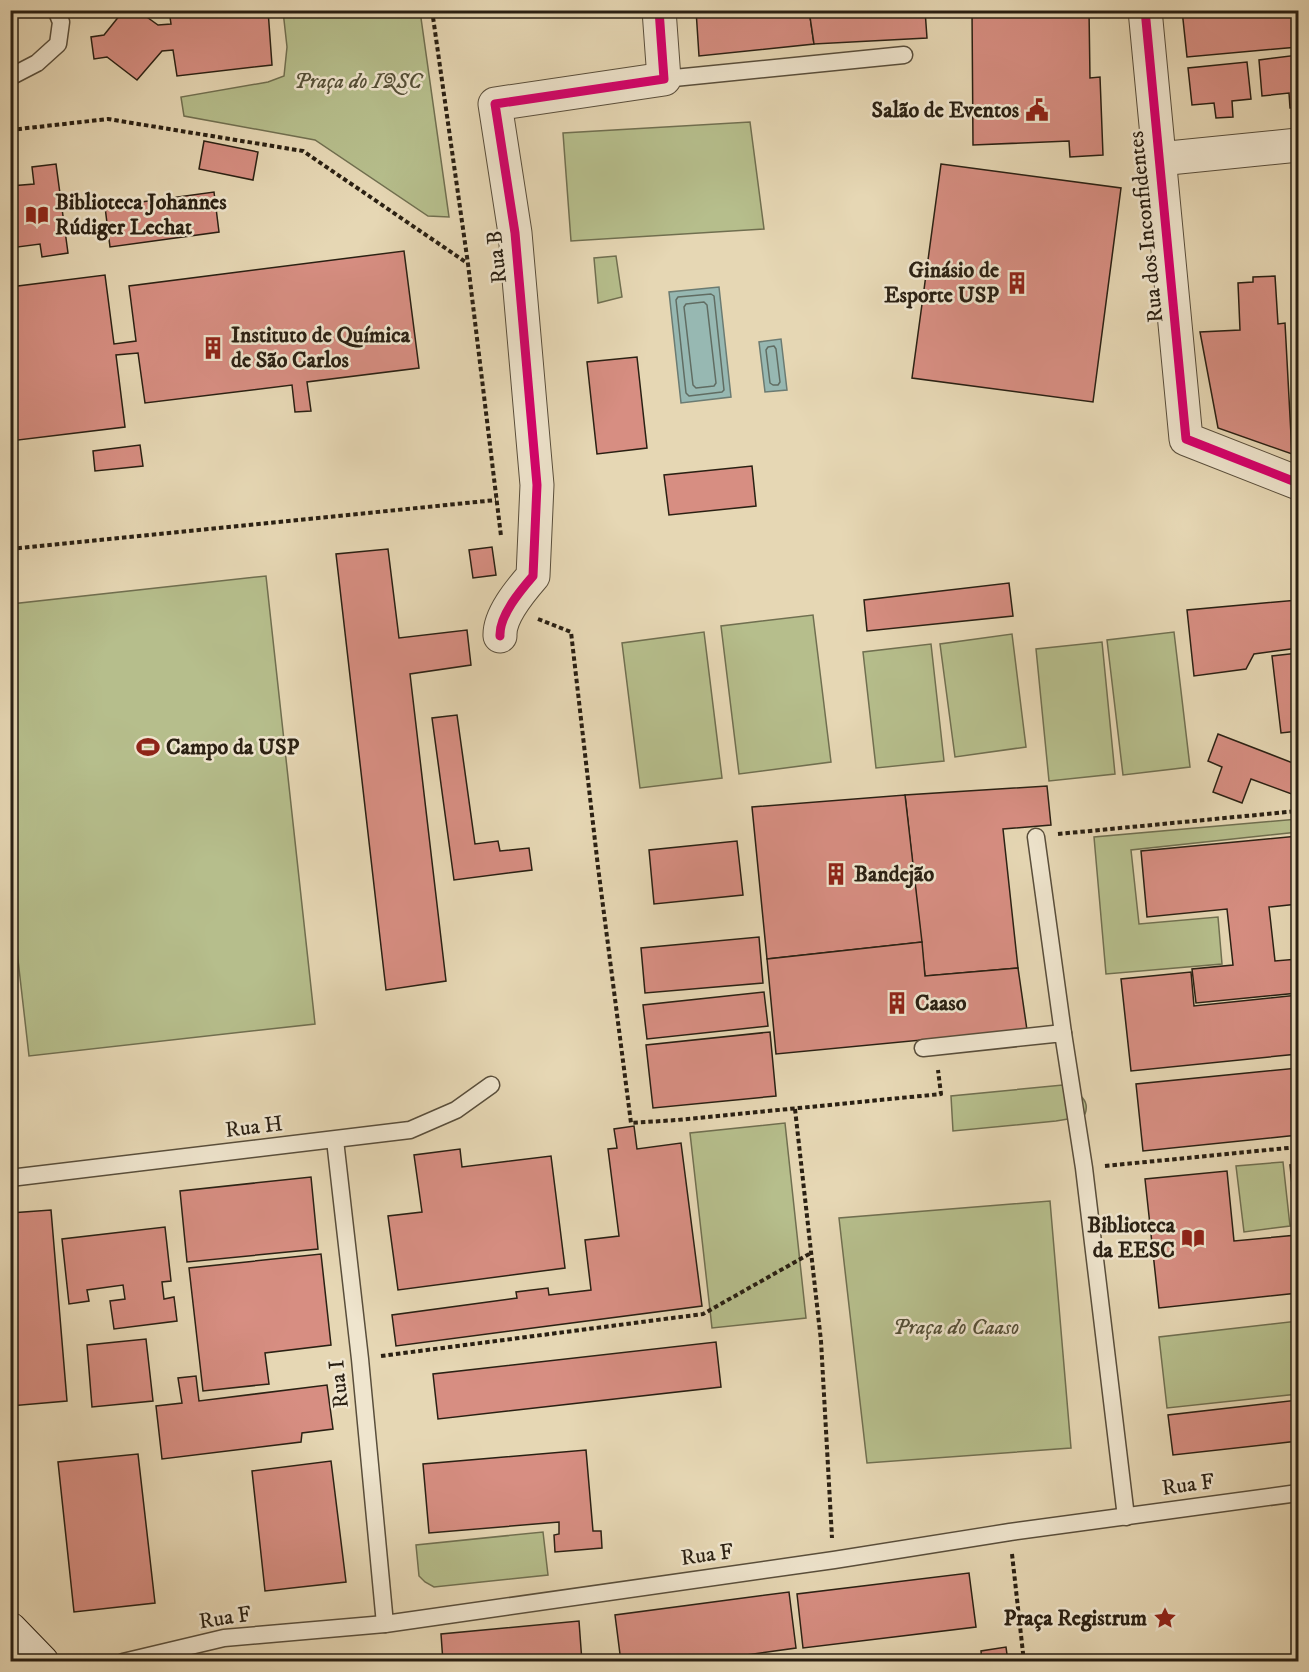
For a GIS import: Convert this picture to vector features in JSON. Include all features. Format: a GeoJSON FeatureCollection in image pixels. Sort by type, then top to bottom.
{"type":"FeatureCollection","features":[{"type":"Feature","properties":{"kind":"street"},"geometry":{"type":"LineString","coordinates":[[659,10],[664,79]]}},
{"type":"Feature","properties":{"kind":"street","name":"Rua dos Inconfidentes"},"geometry":{"type":"LineString","coordinates":[[1145,10],[1186,439],[1299,483]]}},
{"type":"Feature","properties":{"kind":"street","name":"Rua B"},"geometry":{"type":"LineString","coordinates":[[505,622],[523,587],[533,576],[537,485],[515,233],[495,104],[664,79]]}},
{"type":"Feature","properties":{"kind":"street"},"geometry":{"type":"LineString","coordinates":[[1159,159],[1299,145]]}},
{"type":"Feature","properties":{"kind":"street"},"geometry":{"type":"LineString","coordinates":[[10,1629],[42,1662]]}},
{"type":"Feature","properties":{"kind":"lane"},"geometry":{"type":"LineString","coordinates":[[10,77],[37,63],[58,44],[61,22],[56,10]]}},
{"type":"Feature","properties":{"kind":"lane"},"geometry":{"type":"LineString","coordinates":[[664,79],[904,55]]}},
{"type":"Feature","properties":{"kind":"lane"},"geometry":{"type":"LineString","coordinates":[[1036,837],[1084,1168],[1126,1516]]}},
{"type":"Feature","properties":{"kind":"lane"},"geometry":{"type":"LineString","coordinates":[[929,1048],[992,1046],[1063,1033]]}},
{"type":"Feature","properties":{"kind":"lane","name":"Rua H"},"geometry":{"type":"LineString","coordinates":[[10,1178],[410,1130],[456,1110],[491,1085]]}},
{"type":"Feature","properties":{"kind":"lane","name":"Rua I"},"geometry":{"type":"LineString","coordinates":[[335,1140],[360,1359],[385,1624]]}},
{"type":"Feature","properties":{"kind":"lane","name":"Rua F"},"geometry":{"type":"LineString","coordinates":[[123,1662],[224,1638],[385,1624],[739,1567],[834,1560],[1010,1532],[1299,1493]]}},
{"type":"Feature","properties":{"kind":"path"},"geometry":{"type":"LineString","coordinates":[[432,10],[468,264],[502,544]]}},
{"type":"Feature","properties":{"kind":"path"},"geometry":{"type":"LineString","coordinates":[[10,130],[108,120],[303,151],[468,264]]}},
{"type":"Feature","properties":{"kind":"path"},"geometry":{"type":"LineString","coordinates":[[10,549],[496,500]]}},
{"type":"Feature","properties":{"kind":"path"},"geometry":{"type":"LineString","coordinates":[[505,622],[571,632],[631,1123],[941,1094],[929,1048]]}},
{"type":"Feature","properties":{"kind":"path"},"geometry":{"type":"LineString","coordinates":[[1036,837],[1299,811]]}},
{"type":"Feature","properties":{"kind":"path"},"geometry":{"type":"LineString","coordinates":[[795,1109],[821,1341],[834,1560]]}},
{"type":"Feature","properties":{"kind":"path"},"geometry":{"type":"LineString","coordinates":[[1084,1168],[1299,1146]]}},
{"type":"Feature","properties":{"kind":"path"},"geometry":{"type":"LineString","coordinates":[[360,1359],[704,1314],[811,1253]]}},
{"type":"Feature","properties":{"kind":"path"},"geometry":{"type":"LineString","coordinates":[[1010,1532],[1024,1662]]}},
{"type":"Feature","properties":{"kind":"green space","name":"Praça do IQSC"},"geometry":{"type":"Polygon","coordinates":[[[283,11],[420,11],[449,217],[428,216],[315,140],[184,116],[181,97],[268,82],[284,76],[287,47],[283,11]]]}},
{"type":"Feature","properties":{"kind":"green space"},"geometry":{"type":"Polygon","coordinates":[[[750,122],[764,229],[571,241],[563,133],[750,122]]]}},
{"type":"Feature","properties":{"kind":"green space"},"geometry":{"type":"Polygon","coordinates":[[[616,256],[622,297],[598,303],[594,258],[616,256]]]}},
{"type":"Feature","properties":{"kind":"green space","name":"Campo da USP"},"geometry":{"type":"Polygon","coordinates":[[[266,576],[315,1024],[29,1056],[10,890],[11,604],[266,576]]]}},
{"type":"Feature","properties":{"kind":"green space"},"geometry":{"type":"Polygon","coordinates":[[[813,615],[831,762],[739,774],[721,626],[813,615]]]}},
{"type":"Feature","properties":{"kind":"green space"},"geometry":{"type":"Polygon","coordinates":[[[704,632],[722,778],[640,788],[622,643],[704,632]]]}},
{"type":"Feature","properties":{"kind":"green space"},"geometry":{"type":"Polygon","coordinates":[[[1174,632],[1190,767],[1123,775],[1107,640],[1174,632]]]}},
{"type":"Feature","properties":{"kind":"green space"},"geometry":{"type":"Polygon","coordinates":[[[1012,634],[1026,747],[955,757],[940,644],[1012,634]]]}},
{"type":"Feature","properties":{"kind":"green space"},"geometry":{"type":"Polygon","coordinates":[[[1102,642],[1115,774],[1049,781],[1036,649],[1102,642]]]}},
{"type":"Feature","properties":{"kind":"green space"},"geometry":{"type":"Polygon","coordinates":[[[931,644],[944,761],[876,768],[863,652],[931,644]]]}},
{"type":"Feature","properties":{"kind":"green space"},"geometry":{"type":"Polygon","coordinates":[[[1298,819],[1298,832],[1131,850],[1139,924],[1218,917],[1222,964],[1106,974],[1094,837],[1298,819]]]}},
{"type":"Feature","properties":{"kind":"green space"},"geometry":{"type":"Polygon","coordinates":[[[1063,1085],[1084,1100],[1085,1114],[1056,1121],[953,1131],[951,1096],[1063,1085]]]}},
{"type":"Feature","properties":{"kind":"green space"},"geometry":{"type":"Polygon","coordinates":[[[785,1123],[806,1318],[712,1328],[690,1133],[785,1123]]]}},
{"type":"Feature","properties":{"kind":"green space"},"geometry":{"type":"Polygon","coordinates":[[[1283,1162],[1290,1226],[1244,1232],[1236,1166],[1283,1162]]]}},
{"type":"Feature","properties":{"kind":"green space","name":"Praça do Caaso"},"geometry":{"type":"Polygon","coordinates":[[[1050,1201],[1071,1448],[867,1463],[839,1218],[1050,1201]]]}},
{"type":"Feature","properties":{"kind":"green space"},"geometry":{"type":"Polygon","coordinates":[[[1298,1321],[1298,1394],[1167,1408],[1159,1337],[1298,1321]]]}},
{"type":"Feature","properties":{"kind":"green space"},"geometry":{"type":"Polygon","coordinates":[[[543,1532],[548,1575],[434,1587],[419,1576],[416,1545],[543,1532]]]}},
{"type":"Feature","properties":{"kind":"water"},"geometry":{"type":"Polygon","coordinates":[[[719,287],[731,397],[681,403],[669,292],[719,287]]]}},
{"type":"Feature","properties":{"kind":"water"},"geometry":{"type":"Polygon","coordinates":[[[781,339],[787,390],[765,392],[759,342],[781,339]]]}},
{"type":"Feature","properties":{"kind":"building"},"geometry":{"type":"Polygon","coordinates":[[[124,10],[137,10],[158,25],[171,24],[169,10],[268,10],[272,65],[177,76],[173,50],[162,51],[137,80],[107,57],[94,59],[91,37],[104,35],[124,10]]]}},
{"type":"Feature","properties":{"kind":"building"},"geometry":{"type":"Polygon","coordinates":[[[696,10],[809,10],[814,44],[699,56],[696,10]]]}},
{"type":"Feature","properties":{"kind":"building"},"geometry":{"type":"Polygon","coordinates":[[[809,10],[925,10],[927,38],[814,44],[809,10]]]}},
{"type":"Feature","properties":{"kind":"building","name":"Salão de Eventos"},"geometry":{"type":"Polygon","coordinates":[[[972,10],[1089,10],[1090,78],[1100,77],[1103,155],[1070,157],[1069,141],[973,145],[972,10]]]}},
{"type":"Feature","properties":{"kind":"building"},"geometry":{"type":"Polygon","coordinates":[[[1182,10],[1298,10],[1298,47],[1187,57],[1182,10]]]}},
{"type":"Feature","properties":{"kind":"building"},"geometry":{"type":"Polygon","coordinates":[[[1298,55],[1298,107],[1290,108],[1289,93],[1262,96],[1259,60],[1298,55]]]}},
{"type":"Feature","properties":{"kind":"building"},"geometry":{"type":"Polygon","coordinates":[[[1247,62],[1251,99],[1232,101],[1233,117],[1216,118],[1214,103],[1192,105],[1188,68],[1247,62]]]}},
{"type":"Feature","properties":{"kind":"building"},"geometry":{"type":"Polygon","coordinates":[[[204,141],[258,152],[253,180],[199,169],[204,141]]]}},
{"type":"Feature","properties":{"kind":"building","name":"Biblioteca Johannes Rúdiger Lechat"},"geometry":{"type":"Polygon","coordinates":[[[56,164],[68,253],[42,257],[40,244],[10,248],[10,186],[34,184],[32,167],[56,164]]]}},
{"type":"Feature","properties":{"kind":"building","name":"Ginásio de Esporte USP"},"geometry":{"type":"Polygon","coordinates":[[[941,164],[1121,188],[1093,402],[912,378],[941,164]]]}},
{"type":"Feature","properties":{"kind":"building"},"geometry":{"type":"Polygon","coordinates":[[[214,192],[219,232],[110,247],[105,207],[214,192]]]}},
{"type":"Feature","properties":{"kind":"building","name":"Instituto de Química de São Carlos"},"geometry":{"type":"Polygon","coordinates":[[[404,251],[419,368],[307,382],[311,411],[295,412],[292,385],[145,403],[138,353],[116,355],[125,427],[10,441],[10,287],[105,275],[114,344],[136,341],[129,286],[404,251]]]}},
{"type":"Feature","properties":{"kind":"building"},"geometry":{"type":"Polygon","coordinates":[[[1275,276],[1278,324],[1285,323],[1292,454],[1218,428],[1200,332],[1240,330],[1238,283],[1253,282],[1253,277],[1275,276]]]}},
{"type":"Feature","properties":{"kind":"building"},"geometry":{"type":"Polygon","coordinates":[[[637,357],[647,448],[597,454],[587,362],[637,357]]]}},
{"type":"Feature","properties":{"kind":"building"},"geometry":{"type":"Polygon","coordinates":[[[140,445],[143,466],[95,471],[93,451],[140,445]]]}},
{"type":"Feature","properties":{"kind":"building"},"geometry":{"type":"Polygon","coordinates":[[[752,466],[756,506],[669,515],[664,475],[752,466]]]}},
{"type":"Feature","properties":{"kind":"building"},"geometry":{"type":"Polygon","coordinates":[[[492,547],[496,575],[473,578],[469,550],[492,547]]]}},
{"type":"Feature","properties":{"kind":"building"},"geometry":{"type":"Polygon","coordinates":[[[388,549],[399,638],[467,630],[471,665],[410,674],[446,981],[386,990],[336,554],[388,549]]]}},
{"type":"Feature","properties":{"kind":"building"},"geometry":{"type":"Polygon","coordinates":[[[1009,583],[1013,616],[867,631],[864,600],[1009,583]]]}},
{"type":"Feature","properties":{"kind":"building"},"geometry":{"type":"Polygon","coordinates":[[[1298,600],[1298,648],[1254,654],[1246,669],[1194,676],[1187,610],[1298,600]]]}},
{"type":"Feature","properties":{"kind":"building"},"geometry":{"type":"Polygon","coordinates":[[[1298,653],[1298,731],[1281,733],[1272,656],[1298,653]]]}},
{"type":"Feature","properties":{"kind":"building"},"geometry":{"type":"Polygon","coordinates":[[[457,715],[475,844],[498,841],[500,851],[529,848],[532,870],[454,880],[432,718],[457,715]]]}},
{"type":"Feature","properties":{"kind":"building"},"geometry":{"type":"Polygon","coordinates":[[[1218,734],[1298,765],[1297,796],[1251,779],[1242,803],[1213,792],[1222,767],[1208,761],[1218,734]]]}},
{"type":"Feature","properties":{"kind":"building"},"geometry":{"type":"Polygon","coordinates":[[[1047,786],[1051,825],[1003,829],[1018,968],[925,976],[905,795],[1047,786]]]}},
{"type":"Feature","properties":{"kind":"building","name":"Bandejão"},"geometry":{"type":"Polygon","coordinates":[[[905,795],[922,942],[767,959],[752,807],[905,795]]]}},
{"type":"Feature","properties":{"kind":"building"},"geometry":{"type":"Polygon","coordinates":[[[1298,836],[1298,904],[1269,907],[1275,961],[1298,959],[1298,993],[1196,1003],[1192,969],[1233,965],[1227,909],[1147,917],[1141,851],[1298,836]]]}},
{"type":"Feature","properties":{"kind":"building"},"geometry":{"type":"Polygon","coordinates":[[[737,841],[743,895],[654,904],[649,850],[737,841]]]}},
{"type":"Feature","properties":{"kind":"building"},"geometry":{"type":"Polygon","coordinates":[[[759,937],[763,983],[645,993],[641,948],[759,937]]]}},
{"type":"Feature","properties":{"kind":"building","name":"Caaso"},"geometry":{"type":"Polygon","coordinates":[[[922,942],[925,976],[1018,968],[1027,1030],[776,1054],[767,959],[922,942]]]}},
{"type":"Feature","properties":{"kind":"building"},"geometry":{"type":"Polygon","coordinates":[[[1191,972],[1194,1006],[1298,995],[1298,1054],[1131,1071],[1121,979],[1191,972]]]}},
{"type":"Feature","properties":{"kind":"building"},"geometry":{"type":"Polygon","coordinates":[[[764,992],[768,1026],[647,1039],[643,1005],[764,992]]]}},
{"type":"Feature","properties":{"kind":"building"},"geometry":{"type":"Polygon","coordinates":[[[770,1032],[776,1096],[653,1108],[646,1045],[770,1032]]]}},
{"type":"Feature","properties":{"kind":"building"},"geometry":{"type":"Polygon","coordinates":[[[1298,1068],[1298,1135],[1143,1151],[1136,1084],[1298,1068]]]}},
{"type":"Feature","properties":{"kind":"building"},"geometry":{"type":"Polygon","coordinates":[[[634,1126],[637,1149],[681,1143],[702,1306],[396,1346],[392,1315],[517,1298],[516,1292],[548,1288],[549,1295],[591,1290],[585,1240],[619,1236],[608,1149],[617,1148],[614,1129],[634,1126]]]}},
{"type":"Feature","properties":{"kind":"building"},"geometry":{"type":"Polygon","coordinates":[[[460,1149],[462,1167],[551,1156],[565,1268],[398,1290],[388,1216],[422,1212],[414,1155],[460,1149]]]}},
{"type":"Feature","properties":{"kind":"building","name":"Biblioteca da EESC"},"geometry":{"type":"Polygon","coordinates":[[[1298,1164],[1298,1293],[1159,1308],[1145,1179],[1227,1171],[1234,1241],[1297,1235],[1290,1165],[1298,1164]]]}},
{"type":"Feature","properties":{"kind":"building"},"geometry":{"type":"Polygon","coordinates":[[[311,1177],[318,1249],[187,1262],[180,1191],[311,1177]]]}},
{"type":"Feature","properties":{"kind":"building"},"geometry":{"type":"Polygon","coordinates":[[[51,1210],[67,1401],[10,1406],[10,1213],[51,1210]]]}},
{"type":"Feature","properties":{"kind":"building"},"geometry":{"type":"Polygon","coordinates":[[[165,1227],[171,1281],[162,1282],[164,1299],[174,1297],[177,1321],[114,1329],[110,1301],[125,1299],[123,1285],[87,1290],[89,1301],[69,1304],[62,1239],[165,1227]]]}},
{"type":"Feature","properties":{"kind":"building"},"geometry":{"type":"Polygon","coordinates":[[[321,1254],[331,1345],[265,1353],[269,1384],[203,1391],[189,1268],[321,1254]]]}},
{"type":"Feature","properties":{"kind":"building"},"geometry":{"type":"Polygon","coordinates":[[[146,1339],[153,1401],[92,1407],[87,1345],[146,1339]]]}},
{"type":"Feature","properties":{"kind":"building"},"geometry":{"type":"Polygon","coordinates":[[[716,1342],[721,1387],[438,1419],[433,1374],[716,1342]]]}},
{"type":"Feature","properties":{"kind":"building"},"geometry":{"type":"Polygon","coordinates":[[[196,1376],[199,1401],[327,1385],[333,1429],[302,1433],[301,1442],[162,1459],[156,1406],[182,1403],[178,1378],[196,1376]]]}},
{"type":"Feature","properties":{"kind":"building"},"geometry":{"type":"Polygon","coordinates":[[[1298,1400],[1298,1441],[1173,1455],[1168,1415],[1298,1400]]]}},
{"type":"Feature","properties":{"kind":"building"},"geometry":{"type":"Polygon","coordinates":[[[586,1450],[593,1531],[601,1531],[602,1548],[555,1552],[554,1535],[559,1534],[559,1522],[429,1533],[423,1464],[586,1450]]]}},
{"type":"Feature","properties":{"kind":"building"},"geometry":{"type":"Polygon","coordinates":[[[138,1454],[155,1603],[74,1612],[58,1462],[138,1454]]]}},
{"type":"Feature","properties":{"kind":"building"},"geometry":{"type":"Polygon","coordinates":[[[331,1461],[346,1582],[265,1591],[252,1471],[331,1461]]]}},
{"type":"Feature","properties":{"kind":"building"},"geometry":{"type":"Polygon","coordinates":[[[969,1573],[976,1627],[803,1648],[797,1594],[969,1573]]]}},
{"type":"Feature","properties":{"kind":"building"},"geometry":{"type":"Polygon","coordinates":[[[789,1592],[796,1648],[697,1662],[621,1662],[615,1615],[789,1592]]]}},
{"type":"Feature","properties":{"kind":"building"},"geometry":{"type":"Polygon","coordinates":[[[579,1621],[582,1662],[443,1662],[441,1634],[579,1621]]]}},
{"type":"Feature","properties":{"kind":"building"},"geometry":{"type":"Polygon","coordinates":[[[1006,1647],[1008,1662],[982,1662],[981,1651],[1006,1647]]]}},
{"type":"Feature","properties":{"kind":"building"},"geometry":{"type":"Polygon","coordinates":[[[436,1655],[436,1662],[400,1662],[400,1659],[436,1655]]]}},
{"type":"Feature","properties":{"kind":"building"},"geometry":{"type":"Polygon","coordinates":[[[804,1656],[810,1662],[760,1662],[804,1656]]]}},
{"type":"Feature","properties":{"kind":"cycle path"},"geometry":{"type":"LineString","coordinates":[[500,636],[507,612],[533,576],[537,485],[515,233],[495,104],[664,79],[659,10]]}},
{"type":"Feature","properties":{"kind":"cycle path"},"geometry":{"type":"LineString","coordinates":[[1145,10],[1186,439],[1298,483]]}},
{"type":"Feature","properties":{"kind":"place","name":"Salão de Eventos"},"geometry":{"type":"Point","coordinates":[1037,110]}},
{"type":"Feature","properties":{"kind":"place","name":"Biblioteca Johannes Rúdiger Lechat"},"geometry":{"type":"Point","coordinates":[37,215]}},
{"type":"Feature","properties":{"kind":"place","name":"Ginásio de Esporte USP"},"geometry":{"type":"Point","coordinates":[1017,283]}},
{"type":"Feature","properties":{"kind":"place","name":"Instituto de Química de São Carlos"},"geometry":{"type":"Point","coordinates":[213,348]}},
{"type":"Feature","properties":{"kind":"place","name":"Campo da USP"},"geometry":{"type":"Point","coordinates":[148,747]}},
{"type":"Feature","properties":{"kind":"place","name":"Bandejão"},"geometry":{"type":"Point","coordinates":[836,874]}},
{"type":"Feature","properties":{"kind":"place","name":"Caaso"},"geometry":{"type":"Point","coordinates":[897,1003]}},
{"type":"Feature","properties":{"kind":"place","name":"Biblioteca da EESC"},"geometry":{"type":"Point","coordinates":[1193,1238]}},
{"type":"Feature","properties":{"kind":"place","name":"Praça Registrum"},"geometry":{"type":"Point","coordinates":[1165,1618]}}]}
